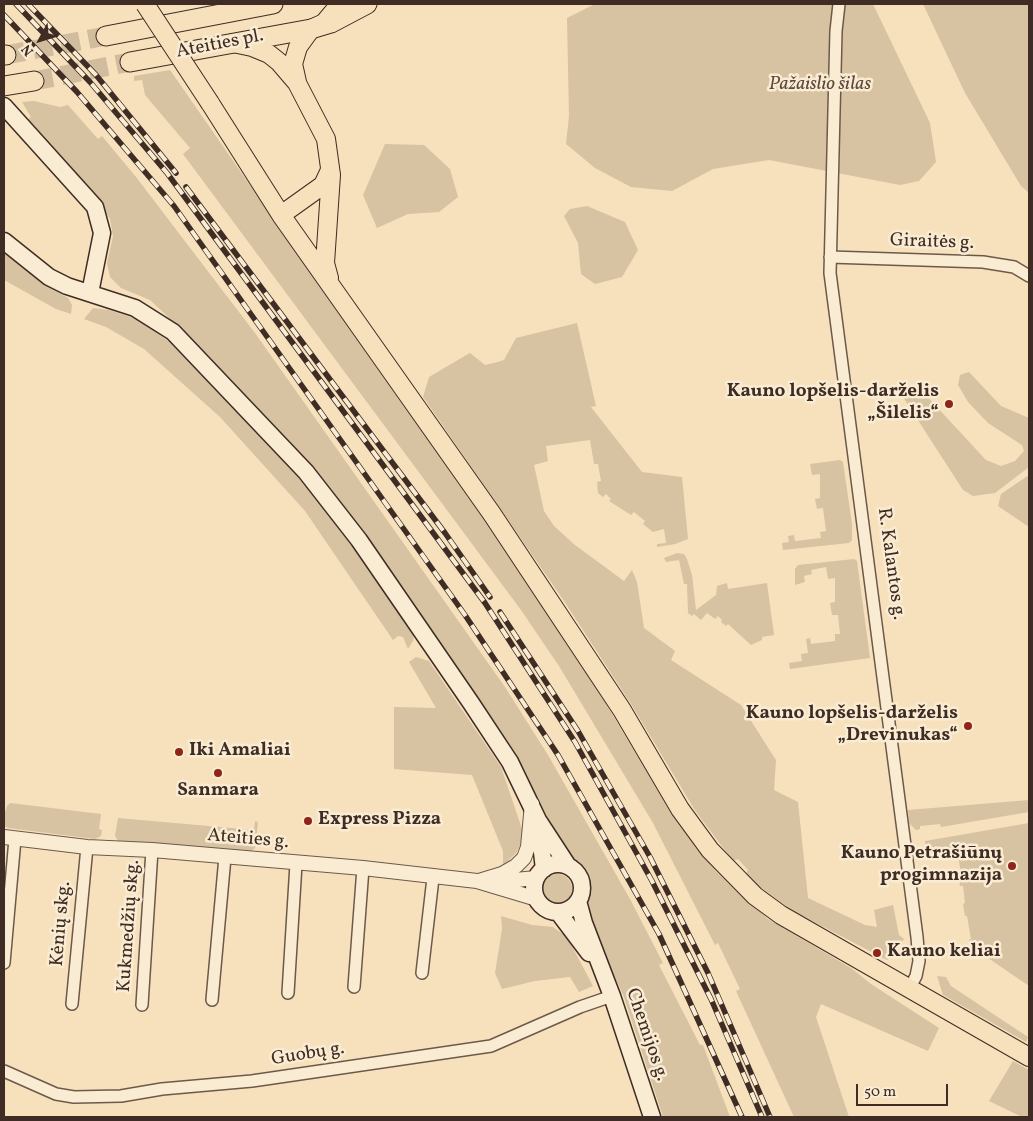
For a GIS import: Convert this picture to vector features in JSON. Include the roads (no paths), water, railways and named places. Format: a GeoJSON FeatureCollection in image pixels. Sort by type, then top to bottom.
{"type":"FeatureCollection","features":[{"type":"Feature","properties":{"kind":"highway","name":"Ateities pl."},"geometry":{"type":"LineString","coordinates":[[106,36],[273,4]]}},
{"type":"Feature","properties":{"kind":"highway","name":"Ateities pl."},"geometry":{"type":"LineString","coordinates":[[130,62],[311,29],[331,23],[367,4]]}},
{"type":"Feature","properties":{"kind":"highway"},"geometry":{"type":"LineString","coordinates":[[4,86],[34,80]]}},
{"type":"Feature","properties":{"kind":"main road"},"geometry":{"type":"LineString","coordinates":[[145,4],[281,215],[492,514],[622,710],[680,809],[710,850],[756,896],[780,914],[1029,1058]]}},
{"type":"Feature","properties":{"kind":"main road"},"geometry":{"type":"LineString","coordinates":[[333,288],[325,263],[331,165],[326,139],[297,83],[293,64],[294,55],[311,29],[324,22],[340,4]]}},
{"type":"Feature","properties":{"kind":"main road"},"geometry":{"type":"LineString","coordinates":[[232,42],[269,54],[297,83]]}},
{"type":"Feature","properties":{"kind":"main road"},"geometry":{"type":"LineString","coordinates":[[4,106],[87,196],[100,220],[101,246],[90,294]]}},
{"type":"Feature","properties":{"kind":"main road"},"geometry":{"type":"LineString","coordinates":[[281,215],[323,185],[331,165]]}},
{"type":"Feature","properties":{"kind":"main road"},"geometry":{"type":"LineString","coordinates":[[4,241],[49,277],[67,286],[135,308],[173,332],[306,472],[359,540],[471,703],[510,762],[532,804],[538,820],[568,866],[574,870],[581,881],[582,888],[578,901],[569,909],[558,912],[546,908],[537,899],[534,885],[540,874],[556,864],[568,866]]}},
{"type":"Feature","properties":{"kind":"main road"},"geometry":{"type":"LineString","coordinates":[[538,820],[540,874]]}},
{"type":"Feature","properties":{"kind":"main road","name":"Chemijos g."},"geometry":{"type":"LineString","coordinates":[[578,901],[599,967],[612,996],[652,1117]]}},
{"type":"Feature","properties":{"kind":"main road","name":"Chemijos g."},"geometry":{"type":"LineString","coordinates":[[558,912],[599,967]]}},
{"type":"Feature","properties":{"kind":"street","name":"R. Kalantos g."},"geometry":{"type":"LineString","coordinates":[[839,4],[836,31],[830,257],[832,296],[917,937],[919,961],[916,976],[909,989]]}},
{"type":"Feature","properties":{"kind":"street","name":"Giraitės g."},"geometry":{"type":"LineString","coordinates":[[830,257],[983,262],[1014,266],[1029,276]]}},
{"type":"Feature","properties":{"kind":"street"},"geometry":{"type":"LineString","coordinates":[[483,882],[516,866],[524,858],[528,846],[532,804]]}},
{"type":"Feature","properties":{"kind":"street"},"geometry":{"type":"LineString","coordinates":[[4,964],[9,838]]}},
{"type":"Feature","properties":{"kind":"street","name":"Ateities g."},"geometry":{"type":"LineString","coordinates":[[9,838],[87,847],[152,850],[296,864],[362,868],[433,878],[483,882],[540,874]]}},
{"type":"Feature","properties":{"kind":"street","name":"Kėnių skg."},"geometry":{"type":"LineString","coordinates":[[72,1004],[87,847]]}},
{"type":"Feature","properties":{"kind":"street","name":"Kukmedžių skg."},"geometry":{"type":"LineString","coordinates":[[142,1004],[152,850]]}},
{"type":"Feature","properties":{"kind":"street"},"geometry":{"type":"LineString","coordinates":[[212,1000],[225,857]]}},
{"type":"Feature","properties":{"kind":"street"},"geometry":{"type":"LineString","coordinates":[[288,993],[296,864]]}},
{"type":"Feature","properties":{"kind":"street"},"geometry":{"type":"LineString","coordinates":[[354,987],[362,868]]}},
{"type":"Feature","properties":{"kind":"street"},"geometry":{"type":"LineString","coordinates":[[422,973],[433,878]]}},
{"type":"Feature","properties":{"kind":"street","name":"Ateities g."},"geometry":{"type":"LineString","coordinates":[[483,882],[537,899]]}},
{"type":"Feature","properties":{"kind":"street","name":"Guobų g."},"geometry":{"type":"LineString","coordinates":[[4,1071],[56,1094],[74,1098],[121,1096],[162,1089],[252,1081],[491,1046],[580,1007],[612,996]]}},
{"type":"Feature","properties":{"kind":"tunnel"},"geometry":{"type":"LineString","coordinates":[[6,55],[106,36]]}},
{"type":"Feature","properties":{"kind":"tunnel"},"geometry":{"type":"LineString","coordinates":[[34,81],[130,62]]}},
{"type":"Feature","properties":{"kind":"railway"},"geometry":{"type":"LineString","coordinates":[[16,4],[90,82],[167,173],[485,603],[575,742],[652,881],[711,999],[762,1117]]}},
{"type":"Feature","properties":{"kind":"railway"},"geometry":{"type":"LineString","coordinates":[[28,4],[96,75],[176,173]]}},
{"type":"Feature","properties":{"kind":"railway"},"geometry":{"type":"LineString","coordinates":[[4,15],[77,92],[174,206],[465,615],[558,755],[659,934],[742,1117]]}},
{"type":"Feature","properties":{"kind":"railway"},"geometry":{"type":"LineString","coordinates":[[186,187],[445,533],[490,597]]}},
{"type":"Feature","properties":{"kind":"railway"},"geometry":{"type":"LineString","coordinates":[[500,612],[578,731],[650,857],[708,973],[770,1117]]}},
{"type":"Feature","properties":{"kind":"place","name":"Kauno lopšelis-darželis „Šilelis“"},"geometry":{"type":"Point","coordinates":[949,404]}},
{"type":"Feature","properties":{"kind":"place","name":"Kauno lopšelis-darželis „Drevinukas“"},"geometry":{"type":"Point","coordinates":[968,726]}},
{"type":"Feature","properties":{"kind":"place","name":"Iki Amaliai"},"geometry":{"type":"Point","coordinates":[179,752]}},
{"type":"Feature","properties":{"kind":"place","name":"Sanmara"},"geometry":{"type":"Point","coordinates":[218,773]}},
{"type":"Feature","properties":{"kind":"place","name":"Express Pizza"},"geometry":{"type":"Point","coordinates":[308,821]}},
{"type":"Feature","properties":{"kind":"place","name":"Kauno Petrašiūnų progimnazija"},"geometry":{"type":"Point","coordinates":[1012,866]}},
{"type":"Feature","properties":{"kind":"place","name":"Kauno keliai"},"geometry":{"type":"Point","coordinates":[877,953]}},
{"type":"Feature","properties":{"kind":"park label","name":"Pažaislio šilas"},"geometry":{"type":"Point","coordinates":[820,86]}}]}
